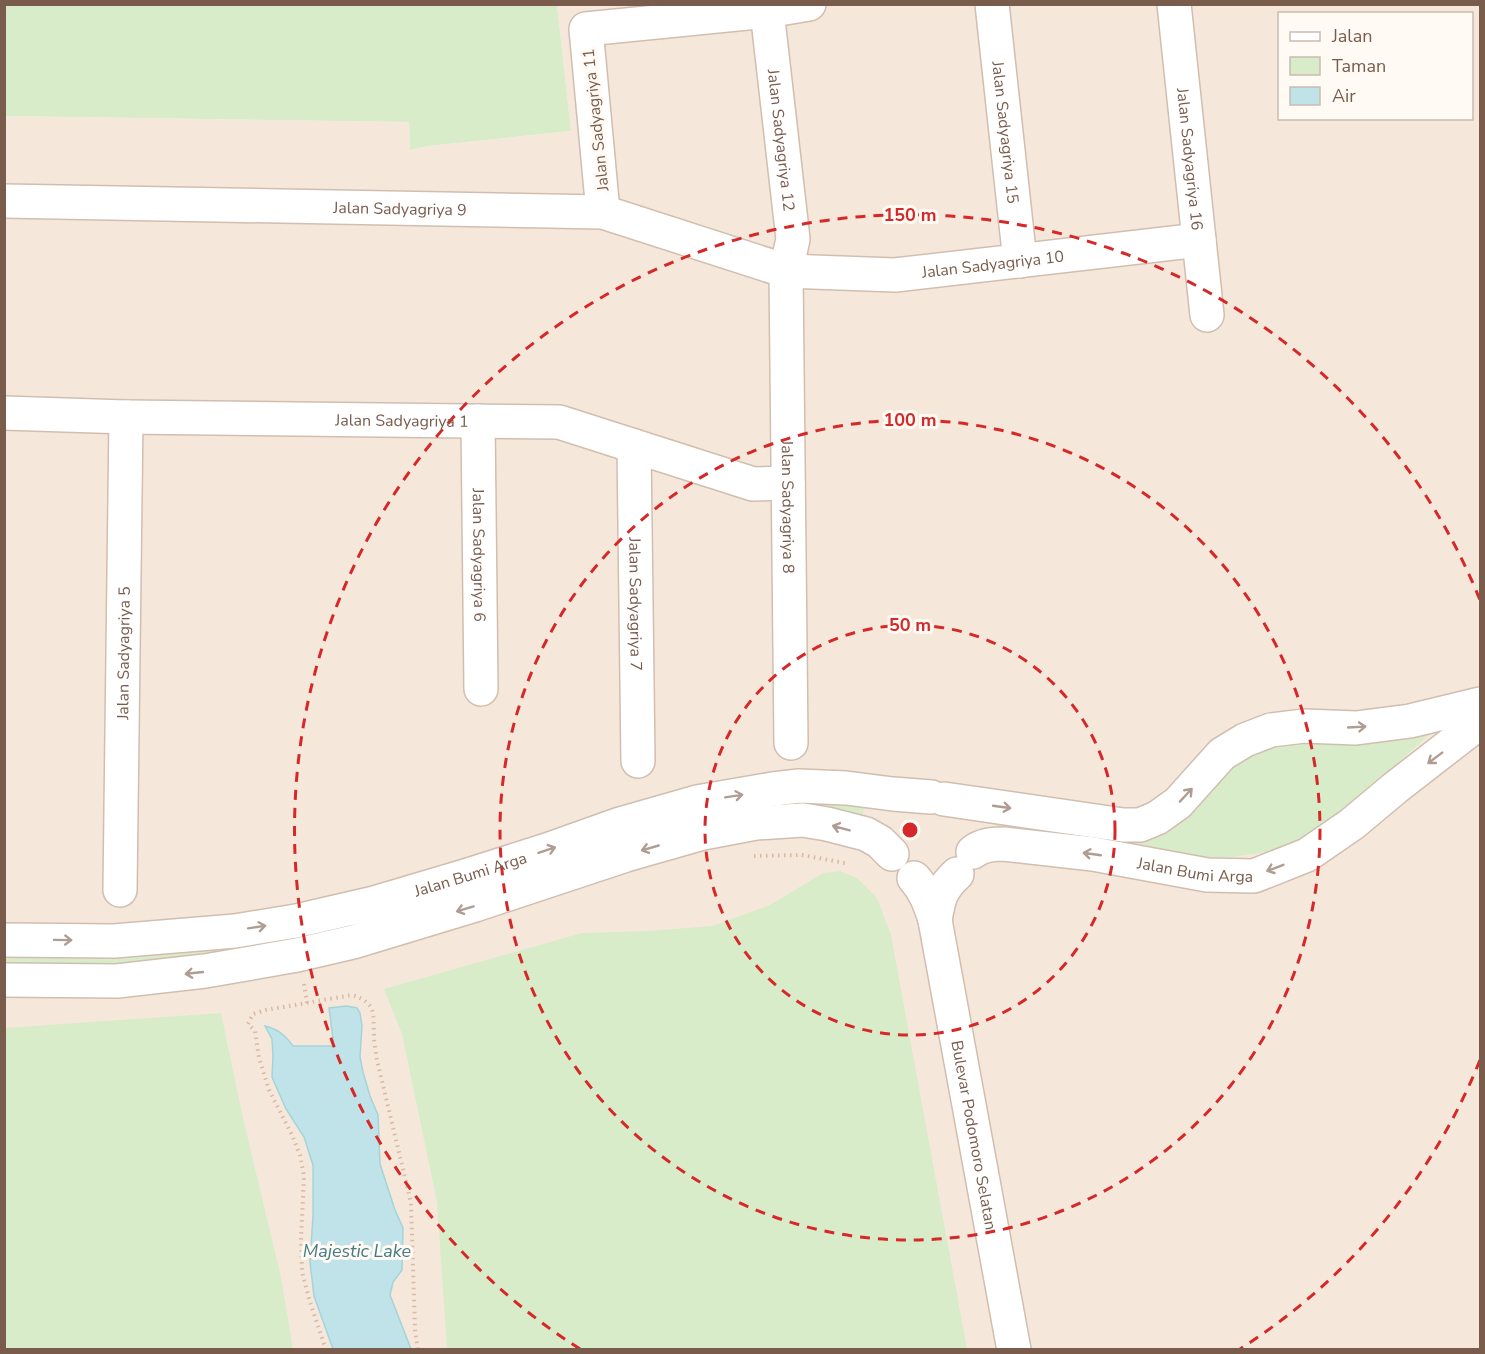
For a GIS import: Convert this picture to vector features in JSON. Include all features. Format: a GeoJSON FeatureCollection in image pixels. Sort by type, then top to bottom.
{"type":"FeatureCollection","features":[{"type":"Feature","properties":{"kind":"street"},"geometry":{"type":"LineString","coordinates":[[767,11],[809,4]]}},
{"type":"Feature","properties":{"kind":"street","name":"Jalan Sadyagriya 15"},"geometry":{"type":"LineString","coordinates":[[992,4],[1020,261]]}},
{"type":"Feature","properties":{"kind":"street","name":"Jalan Sadyagriya 16"},"geometry":{"type":"LineString","coordinates":[[1174,4],[1207,315]]}},
{"type":"Feature","properties":{"kind":"street","name":"Jalan Sadyagriya 11"},"geometry":{"type":"LineString","coordinates":[[603,212],[586,28],[767,11]]}},
{"type":"Feature","properties":{"kind":"street","name":"Jalan Sadyagriya 12"},"geometry":{"type":"LineString","coordinates":[[767,11],[793,239],[786,271]]}},
{"type":"Feature","properties":{"kind":"street","name":"Jalan Sadyagriya 9"},"geometry":{"type":"LineString","coordinates":[[4,201],[603,212],[786,271]]}},
{"type":"Feature","properties":{"kind":"street","name":"Jalan Sadyagriya 10"},"geometry":{"type":"LineString","coordinates":[[786,271],[895,275],[1199,240]]}},
{"type":"Feature","properties":{"kind":"street","name":"Jalan Sadyagriya 8"},"geometry":{"type":"LineString","coordinates":[[786,271],[791,743]]}},
{"type":"Feature","properties":{"kind":"street","name":"Jalan Sadyagriya 1"},"geometry":{"type":"LineString","coordinates":[[4,413],[126,417],[559,422],[753,484],[788,483]]}},
{"type":"Feature","properties":{"kind":"street","name":"Jalan Sadyagriya 5"},"geometry":{"type":"LineString","coordinates":[[120,890],[126,417]]}},
{"type":"Feature","properties":{"kind":"street","name":"Jalan Sadyagriya 6"},"geometry":{"type":"LineString","coordinates":[[478,421],[481,689]]}},
{"type":"Feature","properties":{"kind":"street","name":"Jalan Sadyagriya 7"},"geometry":{"type":"LineString","coordinates":[[634,446],[638,761]]}},
{"type":"Feature","properties":{"kind":"street","name":"Jalan Bumi Arga"},"geometry":{"type":"LineString","coordinates":[[4,940],[114,941],[235,931],[296,921],[374,903],[547,850],[620,824],[697,802],[799,786],[846,788],[937,798],[1123,825],[1140,825],[1157,818],[1178,803],[1222,754],[1245,740],[1271,730],[1304,726],[1356,728],[1471,712]]}},
{"type":"Feature","properties":{"kind":"street","name":"Jalan Bumi Arga"},"geometry":{"type":"LineString","coordinates":[[965,863],[978,848],[990,844],[1004,844],[1093,854],[1207,875],[1254,876],[1307,855],[1343,831],[1471,712]]}},
{"type":"Feature","properties":{"kind":"street"},"geometry":{"type":"LineString","coordinates":[[937,798],[956,805],[966,814],[972,826],[974,839],[965,863],[946,880],[933,882],[914,878],[898,866],[892,854],[891,828],[897,816],[906,806],[918,800],[937,798]]}},
{"type":"Feature","properties":{"kind":"street","name":"Jalan Bumi Arga"},"geometry":{"type":"LineString","coordinates":[[4,981],[117,981],[205,972],[297,955],[353,942],[475,905],[626,855],[703,833],[756,823],[803,820],[827,824],[866,834],[880,842],[892,854]]}},
{"type":"Feature","properties":{"kind":"street","name":"Bulevar Podomoro Selatan"},"geometry":{"type":"LineString","coordinates":[[935,920],[939,897],[946,884],[965,863]]}},
{"type":"Feature","properties":{"kind":"street","name":"Bulevar Podomoro Selatan"},"geometry":{"type":"LineString","coordinates":[[914,878],[922,886],[935,920],[1014,1350]]}},
{"type":"Feature","properties":{"kind":"path"},"geometry":{"type":"LineString","coordinates":[[746,857],[802,855],[845,863]]}},
{"type":"Feature","properties":{"kind":"path"},"geometry":{"type":"LineString","coordinates":[[303,980],[307,1003]]}},
{"type":"Feature","properties":{"kind":"path"},"geometry":{"type":"LineString","coordinates":[[326,1350],[302,1272],[304,1176],[300,1155],[270,1090],[259,1058],[255,1031],[248,1024],[253,1014],[266,1010],[352,995],[364,999],[374,1014],[377,1060],[411,1203],[415,1329],[418,1350]]}},
{"type":"Feature","properties":{"kind":"shaded area"},"geometry":{"type":"Polygon","coordinates":[[[557,5],[1480,5],[1480,1349],[5,1350],[5,116],[409,122],[410,150],[428,146],[571,131],[557,5]]]}},
{"type":"Feature","properties":{"kind":"green space"},"geometry":{"type":"Polygon","coordinates":[[[5,5],[557,5],[571,131],[428,146],[410,150],[409,122],[5,116],[5,5]]]}},
{"type":"Feature","properties":{"kind":"green space"},"geometry":{"type":"Polygon","coordinates":[[[1442,723],[1340,815],[1299,842],[1281,849],[1224,858],[1185,856],[1009,832],[980,818],[1127,839],[1245,752],[1267,743],[1442,723]]]}},
{"type":"Feature","properties":{"kind":"green space"},"geometry":{"type":"Polygon","coordinates":[[[801,798],[865,807],[862,815],[828,808],[292,944],[133,965],[5,968],[4,958],[98,957],[801,798]]]}},
{"type":"Feature","properties":{"kind":"green space"},"geometry":{"type":"Polygon","coordinates":[[[840,871],[857,878],[877,898],[891,935],[967,1349],[447,1349],[437,1202],[402,1034],[384,989],[582,933],[712,926],[770,905],[823,873],[840,871]]]}},
{"type":"Feature","properties":{"kind":"green space"},"geometry":{"type":"Polygon","coordinates":[[[221,1013],[243,1118],[281,1277],[293,1349],[5,1349],[5,1028],[221,1013]]]}},
{"type":"Feature","properties":{"kind":"water","name":"Majestic Lake"},"geometry":{"type":"Polygon","coordinates":[[[347,1006],[357,1008],[360,1013],[362,1026],[360,1057],[370,1096],[378,1115],[380,1164],[403,1228],[402,1270],[393,1282],[390,1295],[411,1349],[333,1349],[314,1296],[310,1262],[313,1165],[304,1137],[286,1109],[272,1077],[272,1039],[265,1026],[281,1033],[293,1046],[334,1046],[329,1008],[347,1006]]]}}]}
